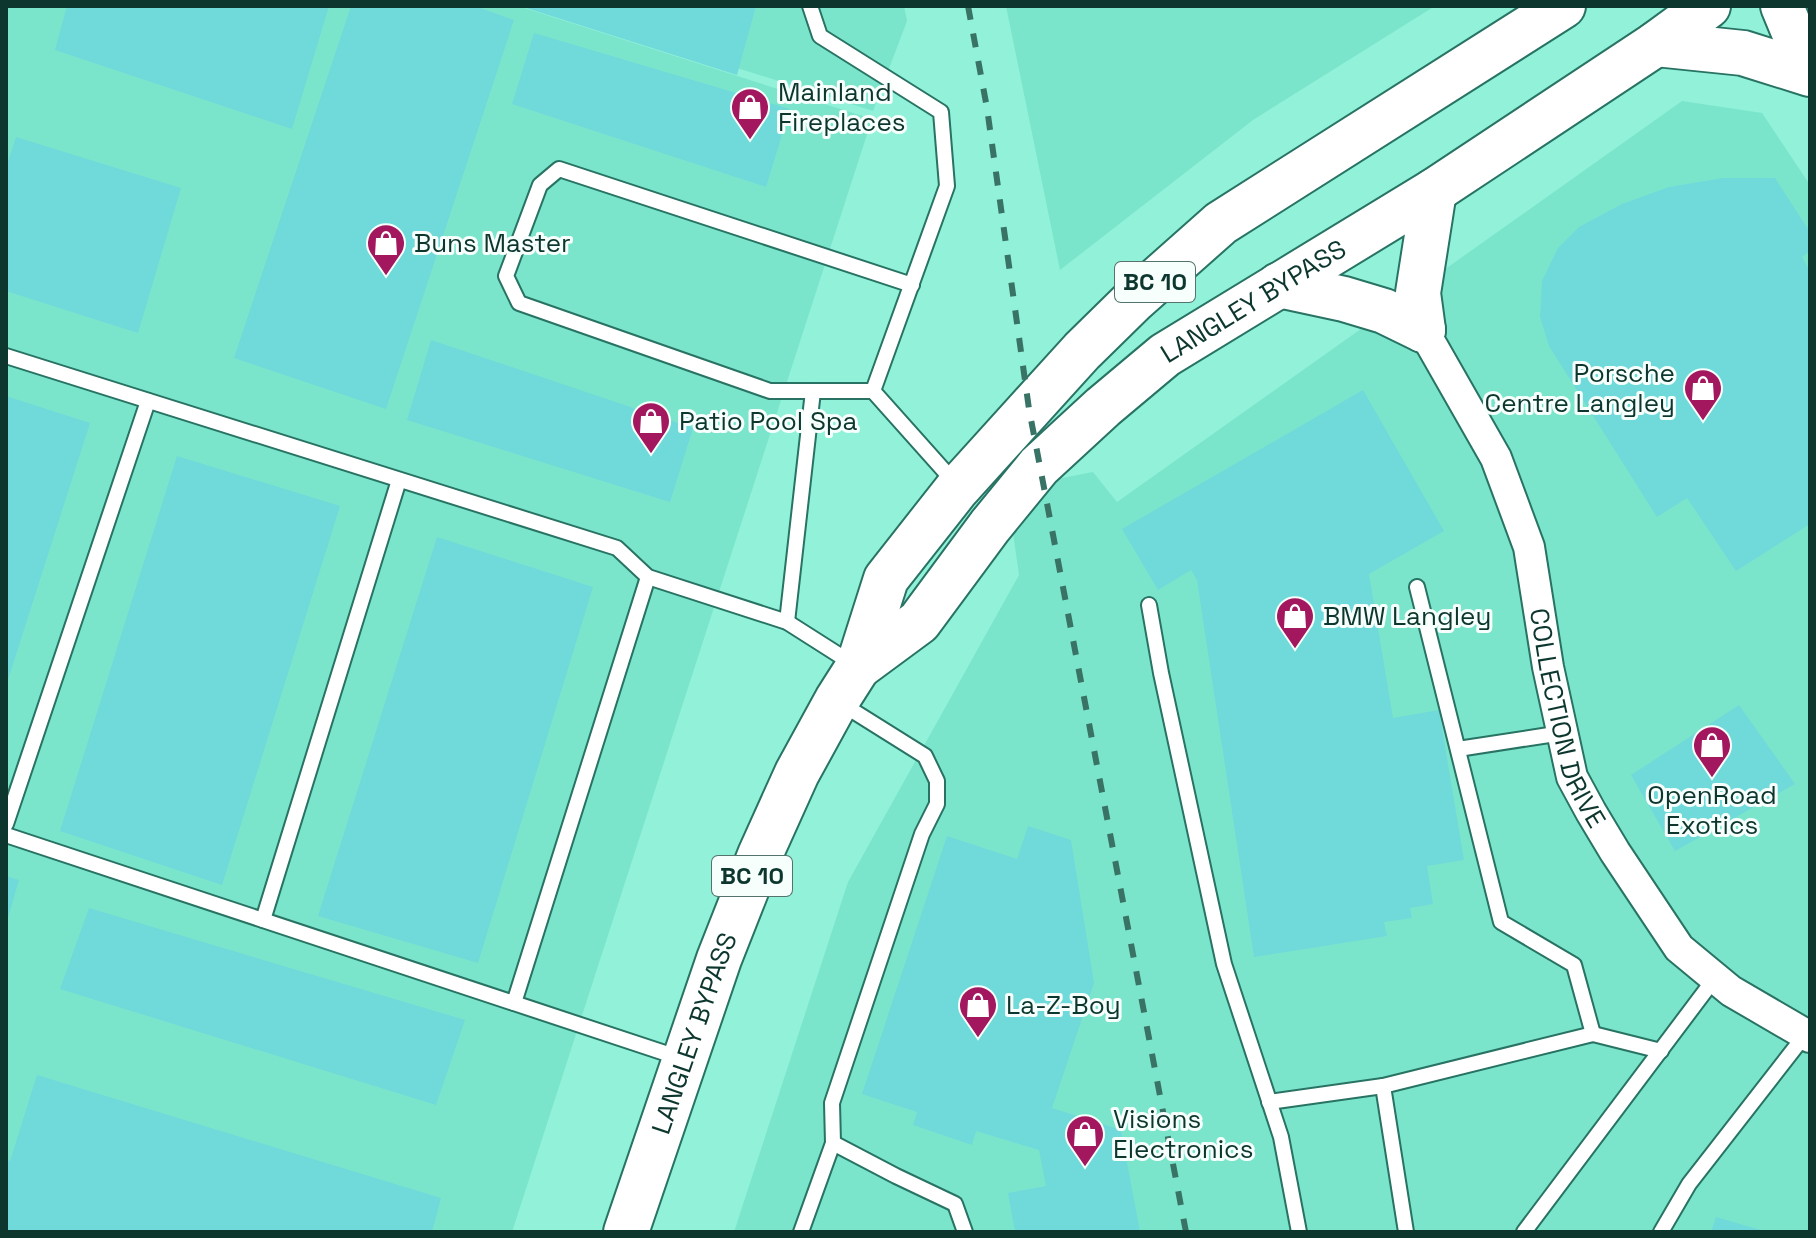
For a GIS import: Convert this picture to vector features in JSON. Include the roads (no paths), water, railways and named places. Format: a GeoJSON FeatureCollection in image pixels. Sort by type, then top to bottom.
{"type":"FeatureCollection","features":[{"type":"Feature","properties":{"kind":"highway","name":"LANGLEY BYPASS"},"geometry":{"type":"LineString","coordinates":[[626,1232],[719,959],[760,855],[797,773],[848,684],[886,579],[959,487],[1082,351],[1221,223],[1563,6]]}},
{"type":"Feature","properties":{"kind":"highway","name":"LANGLEY BYPASS"},"geometry":{"type":"LineString","coordinates":[[848,684],[919,622],[1039,466],[1165,355],[1434,191],[1708,6]]}},
{"type":"Feature","properties":{"kind":"highway"},"geometry":{"type":"LineString","coordinates":[[1656,44],[1743,53],[1810,74]]}},
{"type":"Feature","properties":{"kind":"highway"},"geometry":{"type":"LineString","coordinates":[[1423,330],[1418,293],[1434,191]]}},
{"type":"Feature","properties":{"kind":"highway"},"geometry":{"type":"LineString","coordinates":[[1279,285],[1384,311],[1423,330]]}},
{"type":"Feature","properties":{"kind":"main road"},"geometry":{"type":"LineString","coordinates":[[1782,6],[1810,74]]}},
{"type":"Feature","properties":{"kind":"street","name":"COLLECTION DRIVE"},"geometry":{"type":"LineString","coordinates":[[1423,330],[1496,458],[1529,547],[1548,667],[1572,777],[1615,852],[1679,948],[1731,991],[1808,1036]]}},
{"type":"Feature","properties":{"kind":"lane"},"geometry":{"type":"LineString","coordinates":[[810,6],[820,36],[941,112],[947,186],[873,391]]}},
{"type":"Feature","properties":{"kind":"lane"},"geometry":{"type":"LineString","coordinates":[[912,285],[559,169],[540,185],[506,276],[519,303],[770,391],[873,391],[959,487]]}},
{"type":"Feature","properties":{"kind":"lane"},"geometry":{"type":"LineString","coordinates":[[6,356],[617,548],[648,577],[787,622],[925,756],[937,781],[937,804],[922,834],[832,1103],[833,1143],[801,1232]]}},
{"type":"Feature","properties":{"kind":"lane"},"geometry":{"type":"LineString","coordinates":[[787,622],[813,391]]}},
{"type":"Feature","properties":{"kind":"lane"},"geometry":{"type":"LineString","coordinates":[[6,824],[148,401]]}},
{"type":"Feature","properties":{"kind":"lane"},"geometry":{"type":"LineString","coordinates":[[263,920],[399,480]]}},
{"type":"Feature","properties":{"kind":"lane"},"geometry":{"type":"LineString","coordinates":[[514,1003],[648,577]]}},
{"type":"Feature","properties":{"kind":"lane"},"geometry":{"type":"LineString","coordinates":[[1417,587],[1501,922],[1574,965],[1593,1034]]}},
{"type":"Feature","properties":{"kind":"lane"},"geometry":{"type":"LineString","coordinates":[[1149,605],[1224,964],[1281,1137],[1299,1232]]}},
{"type":"Feature","properties":{"kind":"lane"},"geometry":{"type":"LineString","coordinates":[[1458,749],[1562,733]]}},
{"type":"Feature","properties":{"kind":"lane"},"geometry":{"type":"LineString","coordinates":[[6,835],[684,1059]]}},
{"type":"Feature","properties":{"kind":"lane"},"geometry":{"type":"LineString","coordinates":[[1524,1232],[1715,978]]}},
{"type":"Feature","properties":{"kind":"lane"},"geometry":{"type":"LineString","coordinates":[[1269,1102],[1383,1086],[1593,1034],[1661,1051]]}},
{"type":"Feature","properties":{"kind":"lane"},"geometry":{"type":"LineString","coordinates":[[1661,1232],[1689,1184],[1808,1036]]}},
{"type":"Feature","properties":{"kind":"lane"},"geometry":{"type":"LineString","coordinates":[[1383,1086],[1406,1232]]}},
{"type":"Feature","properties":{"kind":"lane"},"geometry":{"type":"LineString","coordinates":[[833,1143],[955,1204],[965,1232]]}},
{"type":"Feature","properties":{"kind":"railway"},"geometry":{"type":"LineString","coordinates":[[968,6],[987,108],[1029,409],[1186,1232]]}},
{"type":"Feature","properties":{"kind":"place","name":"Mainland Fireplaces"},"geometry":{"type":"Point","coordinates":[750,141]}},
{"type":"Feature","properties":{"kind":"place","name":"Buns Master"},"geometry":{"type":"Point","coordinates":[386,277]}},
{"type":"Feature","properties":{"kind":"place","name":"Porsche Centre Langley"},"geometry":{"type":"Point","coordinates":[1703,422]}},
{"type":"Feature","properties":{"kind":"place","name":"Patio Pool Spa"},"geometry":{"type":"Point","coordinates":[651,455]}},
{"type":"Feature","properties":{"kind":"place","name":"BMW Langley"},"geometry":{"type":"Point","coordinates":[1295,650]}},
{"type":"Feature","properties":{"kind":"place","name":"OpenRoad Exotics"},"geometry":{"type":"Point","coordinates":[1712,779]}},
{"type":"Feature","properties":{"kind":"place","name":"La-Z-Boy"},"geometry":{"type":"Point","coordinates":[978,1039]}},
{"type":"Feature","properties":{"kind":"place","name":"Visions Electronics"},"geometry":{"type":"Point","coordinates":[1085,1168]}}]}
